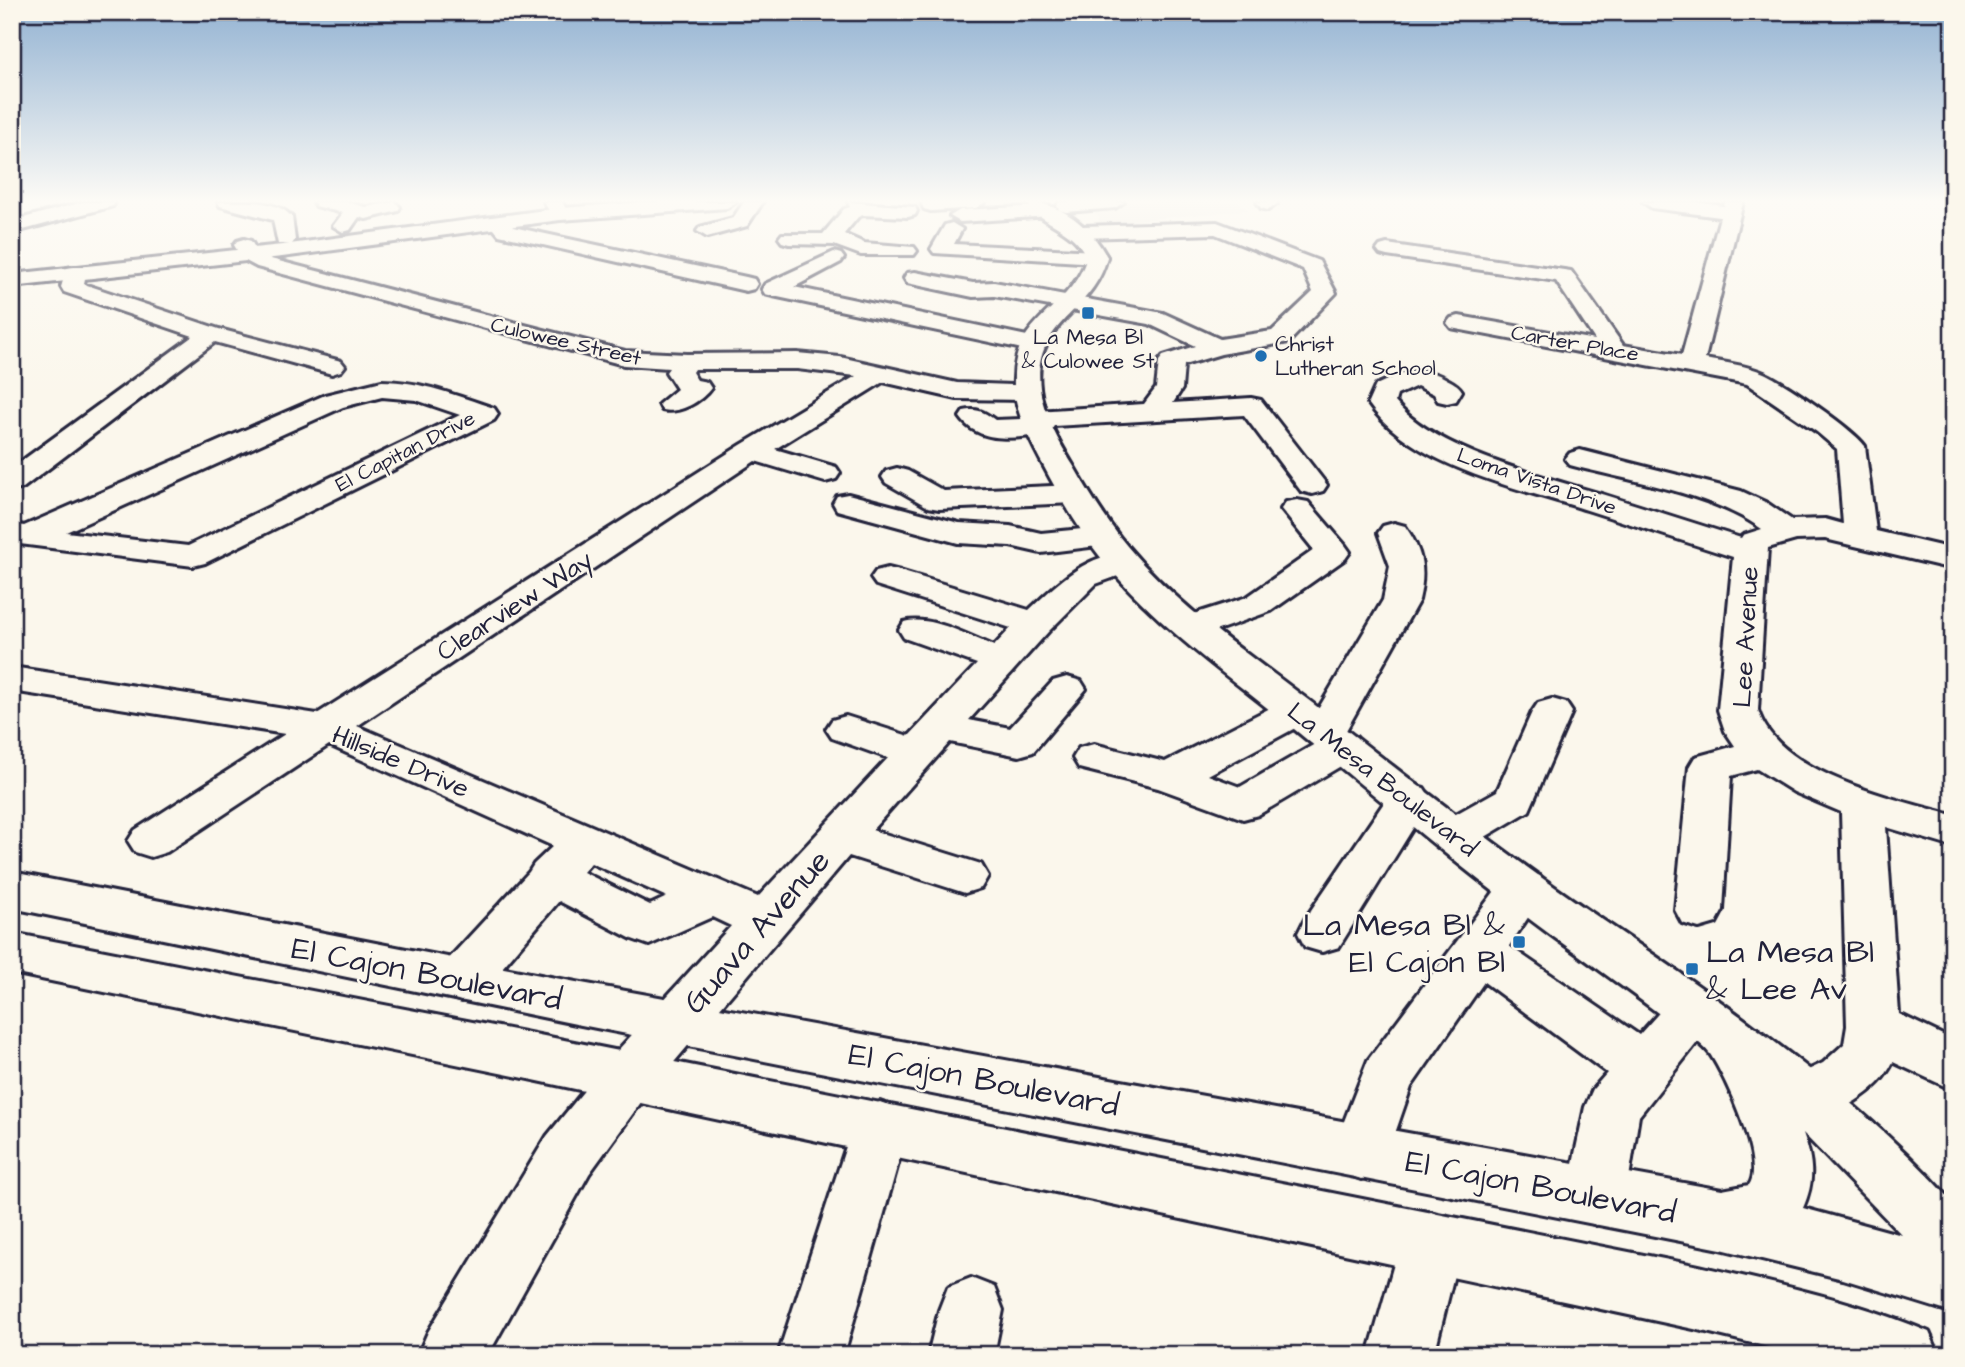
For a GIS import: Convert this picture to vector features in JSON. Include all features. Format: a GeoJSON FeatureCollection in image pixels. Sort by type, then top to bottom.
{"type":"FeatureCollection","features":[{"type":"Feature","properties":{"kind":"street"},"geometry":{"type":"LineString","coordinates":[[12,270],[61,266]]}},
{"type":"Feature","properties":{"kind":"street"},"geometry":{"type":"LineString","coordinates":[[12,281],[129,266]]}},
{"type":"Feature","properties":{"kind":"street","name":"Culowee Street"},"geometry":{"type":"LineString","coordinates":[[283,266],[332,273],[603,354],[650,361],[797,361],[841,365],[957,391],[1034,412]]}},
{"type":"Feature","properties":{"kind":"street"},"geometry":{"type":"LineString","coordinates":[[664,266],[746,284]]}},
{"type":"Feature","properties":{"kind":"street"},"geometry":{"type":"LineString","coordinates":[[806,266],[773,289],[1032,344]]}},
{"type":"Feature","properties":{"kind":"street"},"geometry":{"type":"LineString","coordinates":[[1034,412],[1026,376],[1032,344],[1049,318],[1090,281],[1087,266]]}},
{"type":"Feature","properties":{"kind":"street"},"geometry":{"type":"LineString","coordinates":[[1152,412],[1168,389],[1172,361],[1217,347],[1280,337],[1325,293],[1312,266]]}},
{"type":"Feature","properties":{"kind":"street"},"geometry":{"type":"LineString","coordinates":[[1494,266],[1563,276],[1614,350]]}},
{"type":"Feature","properties":{"kind":"street"},"geometry":{"type":"LineString","coordinates":[[1717,266],[1692,363],[1756,379],[1827,426],[1851,446],[1861,539],[1953,559]]}},
{"type":"Feature","properties":{"kind":"street"},"geometry":{"type":"LineString","coordinates":[[922,271],[973,290],[994,289],[1071,299],[1155,318],[1217,347]]}},
{"type":"Feature","properties":{"kind":"street"},"geometry":{"type":"LineString","coordinates":[[75,273],[72,287],[211,334],[331,366]]}},
{"type":"Feature","properties":{"kind":"street","name":"Carter Place"},"geometry":{"type":"LineString","coordinates":[[1458,323],[1692,363]]}},
{"type":"Feature","properties":{"kind":"street"},"geometry":{"type":"LineString","coordinates":[[12,482],[211,334]]}},
{"type":"Feature","properties":{"kind":"street"},"geometry":{"type":"LineString","coordinates":[[745,338],[800,351],[797,361]]}},
{"type":"Feature","properties":{"kind":"street"},"geometry":{"type":"LineString","coordinates":[[672,404],[698,388],[687,385],[680,372],[687,362]]}},
{"type":"Feature","properties":{"kind":"street","name":"Clearview Way"},"geometry":{"type":"LineString","coordinates":[[151,841],[751,452],[880,373]]}},
{"type":"Feature","properties":{"kind":"street","name":"Loma Vista Drive"},"geometry":{"type":"LineString","coordinates":[[1447,395],[1449,391],[1443,386],[1415,377],[1385,391],[1381,403],[1386,414],[1406,430],[1476,464],[1750,552]]}},
{"type":"Feature","properties":{"kind":"street","name":"El Capitan Drive"},"geometry":{"type":"LineString","coordinates":[[383,389],[417,393],[484,414],[193,556],[19,535],[356,393],[383,389]]}},
{"type":"Feature","properties":{"kind":"street"},"geometry":{"type":"LineString","coordinates":[[974,417],[989,429],[1034,412],[1152,412],[1251,406],[1304,497],[1332,552],[1259,604],[1191,627]]}},
{"type":"Feature","properties":{"kind":"street","name":"La Mesa Boulevard"},"geometry":{"type":"LineString","coordinates":[[1034,412],[1074,494],[1113,550],[1191,627],[1523,889],[1711,1024],[1805,1099],[1862,1149],[1953,1248]]}},
{"type":"Feature","properties":{"kind":"street"},"geometry":{"type":"LineString","coordinates":[[751,452],[825,473]]}},
{"type":"Feature","properties":{"kind":"street"},"geometry":{"type":"LineString","coordinates":[[1580,458],[1730,498],[1756,510],[1787,532]]}},
{"type":"Feature","properties":{"kind":"street"},"geometry":{"type":"LineString","coordinates":[[897,477],[939,500],[1074,494]]}},
{"type":"Feature","properties":{"kind":"street"},"geometry":{"type":"LineString","coordinates":[[848,503],[958,533],[1010,536],[1041,543],[1113,550]]}},
{"type":"Feature","properties":{"kind":"street","name":"Lee Avenue"},"geometry":{"type":"LineString","coordinates":[[1861,539],[1825,529],[1787,532],[1755,542],[1750,552],[1738,710],[1746,732],[1765,753],[1803,779],[1863,804],[1953,831]]}},
{"type":"Feature","properties":{"kind":"street"},"geometry":{"type":"LineString","coordinates":[[1094,758],[1170,778],[1243,804],[1320,730],[1401,600],[1408,578],[1409,562],[1394,533]]}},
{"type":"Feature","properties":{"kind":"street","name":"Guava Avenue"},"geometry":{"type":"LineString","coordinates":[[451,1355],[568,1155],[628,1077],[928,740],[1045,615],[1113,550]]}},
{"type":"Feature","properties":{"kind":"street"},"geometry":{"type":"LineString","coordinates":[[888,578],[1045,615]]}},
{"type":"Feature","properties":{"kind":"street"},"geometry":{"type":"LineString","coordinates":[[986,587],[1045,615]]}},
{"type":"Feature","properties":{"kind":"street"},"geometry":{"type":"LineString","coordinates":[[917,630],[1002,661]]}},
{"type":"Feature","properties":{"kind":"street","name":"Hillside Drive"},"geometry":{"type":"LineString","coordinates":[[12,679],[326,728],[767,921]]}},
{"type":"Feature","properties":{"kind":"street"},"geometry":{"type":"LineString","coordinates":[[846,729],[928,740],[1019,743],[1067,689]]}},
{"type":"Feature","properties":{"kind":"street"},"geometry":{"type":"LineString","coordinates":[[1454,835],[1514,800],[1552,712]]}},
{"type":"Feature","properties":{"kind":"street"},"geometry":{"type":"LineString","coordinates":[[1170,778],[1320,730]]}},
{"type":"Feature","properties":{"kind":"street"},"geometry":{"type":"LineString","coordinates":[[1699,910],[1710,767],[1765,753]]}},
{"type":"Feature","properties":{"kind":"street"},"geometry":{"type":"LineString","coordinates":[[1322,933],[1409,799]]}},
{"type":"Feature","properties":{"kind":"street"},"geometry":{"type":"LineString","coordinates":[[1805,1099],[1842,1080],[1869,1055],[1873,1026],[1863,804]]}},
{"type":"Feature","properties":{"kind":"street"},"geometry":{"type":"LineString","coordinates":[[840,836],[965,876]]}},
{"type":"Feature","properties":{"kind":"street"},"geometry":{"type":"LineString","coordinates":[[461,980],[550,876],[585,840]]}},
{"type":"Feature","properties":{"kind":"street"},"geometry":{"type":"LineString","coordinates":[[550,876],[649,926],[713,897]]}},
{"type":"Feature","properties":{"kind":"street"},"geometry":{"type":"LineString","coordinates":[[1361,1152],[1387,1077],[1523,889]]}},
{"type":"Feature","properties":{"kind":"street","name":"El Cajon Boulevard"},"geometry":{"type":"LineString","coordinates":[[12,890],[676,1022],[1721,1219],[1843,1248],[1953,1281]]}},
{"type":"Feature","properties":{"kind":"street"},"geometry":{"type":"LineString","coordinates":[[1479,951],[1646,1070]]}},
{"type":"Feature","properties":{"kind":"street"},"geometry":{"type":"LineString","coordinates":[[12,953],[880,1128],[1694,1297],[1800,1322],[1906,1355]]}},
{"type":"Feature","properties":{"kind":"street"},"geometry":{"type":"LineString","coordinates":[[1596,1196],[1614,1107],[1646,1070],[1711,1024],[1771,1122],[1785,1170],[1782,1189],[1771,1205],[1756,1212],[1721,1219]]}},
{"type":"Feature","properties":{"kind":"street"},"geometry":{"type":"LineString","coordinates":[[1873,1026],[1953,1066]]}},
{"type":"Feature","properties":{"kind":"street"},"geometry":{"type":"LineString","coordinates":[[811,1355],[880,1128]]}},
{"type":"Feature","properties":{"kind":"street"},"geometry":{"type":"LineString","coordinates":[[1401,1355],[1431,1243]]}},
{"type":"Feature","properties":{"kind":"place","name":"La Mesa Bl & Culowee St"},"geometry":{"type":"Point","coordinates":[1088,313]}},
{"type":"Feature","properties":{"kind":"place","name":"Christ Lutheran School"},"geometry":{"type":"Point","coordinates":[1261,356]}},
{"type":"Feature","properties":{"kind":"place","name":"La Mesa Bl & El Cajon Bl"},"geometry":{"type":"Point","coordinates":[1519,942]}},
{"type":"Feature","properties":{"kind":"place","name":"La Mesa Bl & Lee Av"},"geometry":{"type":"Point","coordinates":[1692,969]}}]}
